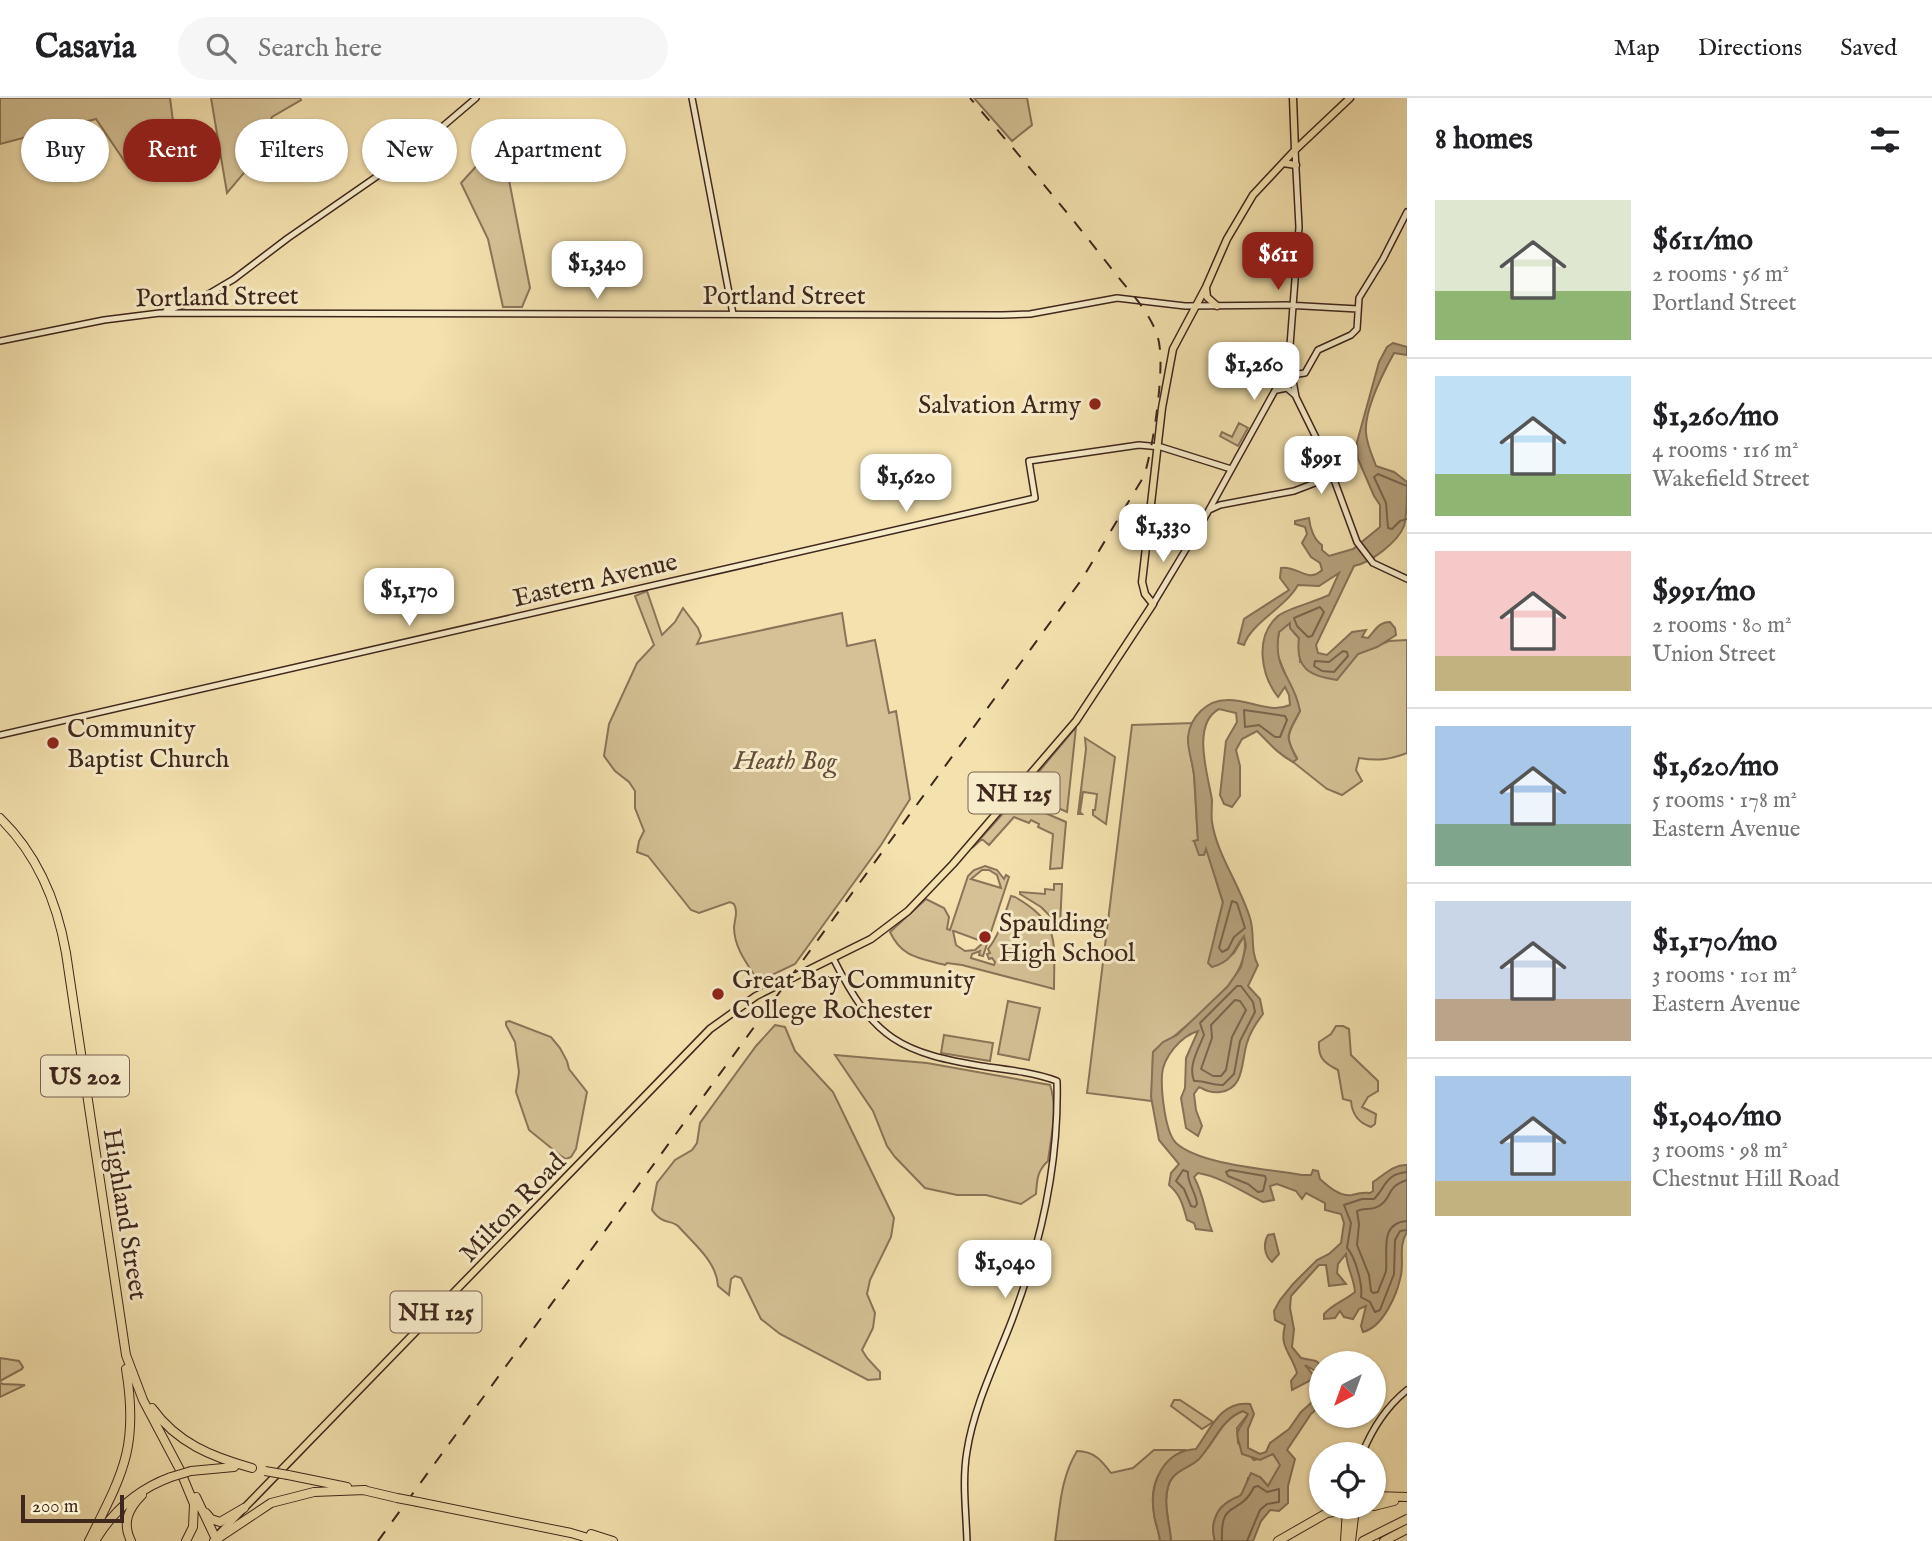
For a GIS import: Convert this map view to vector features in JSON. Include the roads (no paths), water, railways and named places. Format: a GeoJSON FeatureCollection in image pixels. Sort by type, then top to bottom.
{"type":"FeatureCollection","features":[{"type":"Feature","properties":{"kind":"highway","name":"Highland Street"},"geometry":{"type":"LineString","coordinates":[[0,818],[24,845],[41,873],[63,932],[124,1341]]}},
{"type":"Feature","properties":{"kind":"highway","name":"US 202"},"geometry":{"type":"LineString","coordinates":[[124,1341],[134,1379],[192,1496],[195,1510],[193,1527],[186,1541]]}},
{"type":"Feature","properties":{"kind":"highway"},"geometry":{"type":"LineString","coordinates":[[89,1541],[121,1476],[130,1444],[131,1404],[124,1341]]}},
{"type":"Feature","properties":{"kind":"highway","name":"US 202"},"geometry":{"type":"LineString","coordinates":[[134,1379],[160,1419],[179,1437],[212,1456],[265,1471],[571,1533],[597,1541]]}},
{"type":"Feature","properties":{"kind":"highway","name":"US 202"},"geometry":{"type":"LineString","coordinates":[[131,1541],[126,1528],[130,1510],[140,1497],[160,1481],[191,1471],[227,1467],[252,1468]]}},
{"type":"Feature","properties":{"kind":"highway"},"geometry":{"type":"LineString","coordinates":[[180,1470],[199,1502],[215,1522],[224,1521],[244,1508]]}},
{"type":"Feature","properties":{"kind":"highway"},"geometry":{"type":"LineString","coordinates":[[95,1541],[107,1523],[129,1500],[160,1481]]}},
{"type":"Feature","properties":{"kind":"highway"},"geometry":{"type":"LineString","coordinates":[[199,1502],[214,1540],[271,1503],[314,1492],[365,1490]]}},
{"type":"Feature","properties":{"kind":"highway"},"geometry":{"type":"LineString","coordinates":[[1386,1496],[1406,1497]]}},
{"type":"Feature","properties":{"kind":"highway"},"geometry":{"type":"LineString","coordinates":[[1386,1503],[1406,1497]]}},
{"type":"Feature","properties":{"kind":"highway"},"geometry":{"type":"LineString","coordinates":[[1278,1541],[1309,1519]]}},
{"type":"Feature","properties":{"kind":"highway"},"geometry":{"type":"LineString","coordinates":[[1294,1530],[1315,1519]]}},
{"type":"Feature","properties":{"kind":"highway"},"geometry":{"type":"LineString","coordinates":[[1345,1541],[1350,1519]]}},
{"type":"Feature","properties":{"kind":"highway"},"geometry":{"type":"LineString","coordinates":[[1363,1541],[1407,1519]]}},
{"type":"Feature","properties":{"kind":"highway"},"geometry":{"type":"LineString","coordinates":[[1384,1541],[1407,1529]]}},
{"type":"Feature","properties":{"kind":"highway","name":"US 202"},"geometry":{"type":"LineString","coordinates":[[571,1533],[582,1531],[613,1541]]}},
{"type":"Feature","properties":{"kind":"highway"},"geometry":{"type":"LineString","coordinates":[[1349,1531],[1352,1541]]}},
{"type":"Feature","properties":{"kind":"main road"},"geometry":{"type":"LineString","coordinates":[[1293,98],[1295,150]]}},
{"type":"Feature","properties":{"kind":"main road"},"geometry":{"type":"LineString","coordinates":[[1153,604],[1143,590],[1142,582],[1157,447],[1172,352],[1206,288],[1227,239],[1259,187],[1350,98]]}},
{"type":"Feature","properties":{"kind":"main road"},"geometry":{"type":"LineString","coordinates":[[1283,163],[1296,165]]}},
{"type":"Feature","properties":{"kind":"main road"},"geometry":{"type":"LineString","coordinates":[[1206,288],[1207,297],[1217,306]]}},
{"type":"Feature","properties":{"kind":"main road","name":"NH 125"},"geometry":{"type":"LineString","coordinates":[[833,958],[870,939],[895,922],[953,864],[1076,721],[1153,604]]}},
{"type":"Feature","properties":{"kind":"main road","name":"Milton Road"},"geometry":{"type":"LineString","coordinates":[[214,1540],[698,1041],[729,1013],[756,996],[833,958]]}},
{"type":"Feature","properties":{"kind":"street"},"geometry":{"type":"LineString","coordinates":[[160,313],[202,298],[227,283],[415,149],[476,98]]}},
{"type":"Feature","properties":{"kind":"street"},"geometry":{"type":"LineString","coordinates":[[692,98],[733,314]]}},
{"type":"Feature","properties":{"kind":"street"},"geometry":{"type":"LineString","coordinates":[[1295,150],[1299,227],[1289,365],[1296,397],[1334,476],[1357,542],[1371,561],[1407,579]]}},
{"type":"Feature","properties":{"kind":"street"},"geometry":{"type":"LineString","coordinates":[[1291,375],[1305,373],[1318,351],[1351,335],[1357,329],[1361,295],[1407,212]]}},
{"type":"Feature","properties":{"kind":"street","name":"Portland Street"},"geometry":{"type":"LineString","coordinates":[[0,341],[104,320],[160,313],[1018,315],[1117,298],[1196,307],[1292,305],[1358,309]]}},
{"type":"Feature","properties":{"kind":"street"},"geometry":{"type":"LineString","coordinates":[[1153,604],[1289,365]]}},
{"type":"Feature","properties":{"kind":"street"},"geometry":{"type":"LineString","coordinates":[[1277,390],[1287,388],[1296,397]]}},
{"type":"Feature","properties":{"kind":"street","name":"Eastern Avenue"},"geometry":{"type":"LineString","coordinates":[[0,735],[1035,498],[1029,461],[1127,446],[1157,447]]}},
{"type":"Feature","properties":{"kind":"street"},"geometry":{"type":"LineString","coordinates":[[1157,447],[1231,469]]}},
{"type":"Feature","properties":{"kind":"street"},"geometry":{"type":"LineString","coordinates":[[1208,511],[1215,506],[1235,501],[1294,491],[1334,476]]}},
{"type":"Feature","properties":{"kind":"street"},"geometry":{"type":"LineString","coordinates":[[1223,485],[1223,496],[1235,501]]}},
{"type":"Feature","properties":{"kind":"street"},"geometry":{"type":"LineString","coordinates":[[833,958],[865,1011],[882,1030],[902,1045],[937,1058],[1032,1074],[1057,1081],[1054,1148],[1043,1224],[1024,1289],[969,1441],[965,1482],[967,1541]]}},
{"type":"Feature","properties":{"kind":"street"},"geometry":{"type":"LineString","coordinates":[[1368,1442],[1392,1403],[1407,1390]]}},
{"type":"Feature","properties":{"kind":"water"},"geometry":{"type":"Polygon","coordinates":[[[1393,343],[1407,347],[1407,355],[1394,353],[1371,403],[1366,433],[1376,466],[1394,472],[1407,482],[1404,526],[1396,539],[1383,551],[1354,566],[1316,645],[1318,653],[1327,655],[1352,632],[1366,630],[1362,637],[1368,638],[1377,627],[1386,622],[1390,622],[1395,628],[1396,635],[1377,647],[1358,654],[1337,680],[1319,676],[1306,669],[1299,657],[1299,638],[1290,628],[1290,623],[1279,632],[1278,656],[1300,711],[1289,734],[1297,759],[1293,762],[1283,755],[1257,731],[1242,739],[1236,750],[1240,766],[1240,796],[1232,807],[1224,804],[1220,795],[1226,741],[1237,722],[1236,713],[1219,709],[1210,716],[1203,738],[1212,800],[1212,822],[1219,846],[1250,918],[1258,965],[1248,986],[1260,999],[1263,1014],[1250,1035],[1241,1073],[1234,1086],[1217,1092],[1199,1087],[1194,1094],[1202,1126],[1198,1136],[1186,1128],[1181,1098],[1185,1088],[1186,1058],[1198,1031],[1185,1037],[1174,1048],[1162,1075],[1164,1111],[1172,1138],[1187,1150],[1201,1156],[1236,1165],[1302,1175],[1311,1175],[1313,1170],[1318,1171],[1320,1179],[1327,1185],[1348,1195],[1370,1193],[1373,1191],[1373,1182],[1393,1168],[1407,1165],[1407,1232],[1402,1248],[1401,1275],[1392,1301],[1377,1324],[1363,1332],[1361,1326],[1366,1306],[1359,1309],[1353,1319],[1344,1317],[1340,1311],[1335,1318],[1324,1319],[1327,1311],[1355,1292],[1346,1254],[1338,1264],[1337,1273],[1346,1284],[1329,1286],[1326,1265],[1319,1265],[1291,1296],[1294,1329],[1292,1347],[1301,1358],[1309,1360],[1309,1367],[1305,1365],[1309,1370],[1309,1381],[1292,1390],[1291,1381],[1297,1373],[1285,1345],[1285,1325],[1275,1320],[1274,1311],[1293,1284],[1317,1260],[1341,1243],[1344,1223],[1341,1214],[1325,1210],[1325,1203],[1306,1193],[1302,1199],[1296,1191],[1277,1184],[1270,1186],[1274,1200],[1263,1202],[1224,1181],[1198,1173],[1194,1177],[1212,1231],[1196,1229],[1194,1223],[1187,1220],[1179,1197],[1169,1185],[1171,1173],[1179,1164],[1159,1140],[1151,1097],[1153,1052],[1163,1042],[1177,1035],[1228,986],[1241,967],[1246,946],[1244,936],[1225,961],[1212,967],[1208,963],[1223,902],[1206,849],[1204,855],[1199,855],[1194,841],[1198,840],[1189,730],[1206,706],[1220,701],[1235,700],[1274,708],[1290,705],[1285,687],[1278,697],[1267,678],[1263,656],[1265,634],[1282,613],[1329,595],[1339,573],[1319,586],[1298,585],[1254,630],[1244,645],[1238,643],[1244,619],[1289,590],[1280,578],[1281,568],[1307,575],[1317,574],[1322,570],[1320,563],[1311,557],[1302,543],[1307,534],[1305,527],[1295,524],[1295,521],[1309,518],[1311,530],[1322,545],[1322,550],[1329,556],[1353,549],[1380,527],[1380,505],[1358,459],[1357,442],[1379,362],[1387,347],[1393,343]]]}},
{"type":"Feature","properties":{"kind":"water"},"geometry":{"type":"Polygon","coordinates":[[[1274,1234],[1279,1254],[1272,1262],[1267,1256],[1265,1245],[1268,1235],[1274,1234]]]}},
{"type":"Feature","properties":{"kind":"water"},"geometry":{"type":"Polygon","coordinates":[[[1250,1404],[1254,1414],[1248,1429],[1248,1448],[1260,1454],[1266,1452],[1270,1443],[1289,1429],[1309,1405],[1309,1417],[1287,1450],[1295,1459],[1288,1486],[1288,1503],[1279,1511],[1270,1510],[1261,1521],[1253,1541],[1215,1541],[1213,1529],[1221,1508],[1241,1495],[1251,1473],[1260,1477],[1268,1486],[1280,1465],[1273,1454],[1260,1460],[1242,1454],[1238,1432],[1248,1414],[1243,1411],[1223,1425],[1199,1459],[1177,1473],[1170,1481],[1166,1500],[1171,1541],[1160,1541],[1153,1502],[1156,1480],[1167,1462],[1185,1451],[1196,1449],[1217,1418],[1231,1407],[1250,1404]]]}},
{"type":"Feature","properties":{"kind":"railway"},"geometry":{"type":"LineString","coordinates":[[378,1541],[1082,579],[1144,476],[1151,447],[1159,386],[1160,351],[1155,329],[1133,295],[970,98]]}},
{"type":"Feature","properties":{"kind":"place","name":"Salvation Army"},"geometry":{"type":"Point","coordinates":[1095,404]}},
{"type":"Feature","properties":{"kind":"place","name":"Community Baptist Church"},"geometry":{"type":"Point","coordinates":[53,743]}},
{"type":"Feature","properties":{"kind":"place","name":"Spaulding High School"},"geometry":{"type":"Point","coordinates":[985,937]}},
{"type":"Feature","properties":{"kind":"place","name":"Great Bay Community College Rochester"},"geometry":{"type":"Point","coordinates":[718,994]}},
{"type":"Feature","properties":{"kind":"park label","name":"Heath Bog"},"geometry":{"type":"Point","coordinates":[785,760]}}]}
